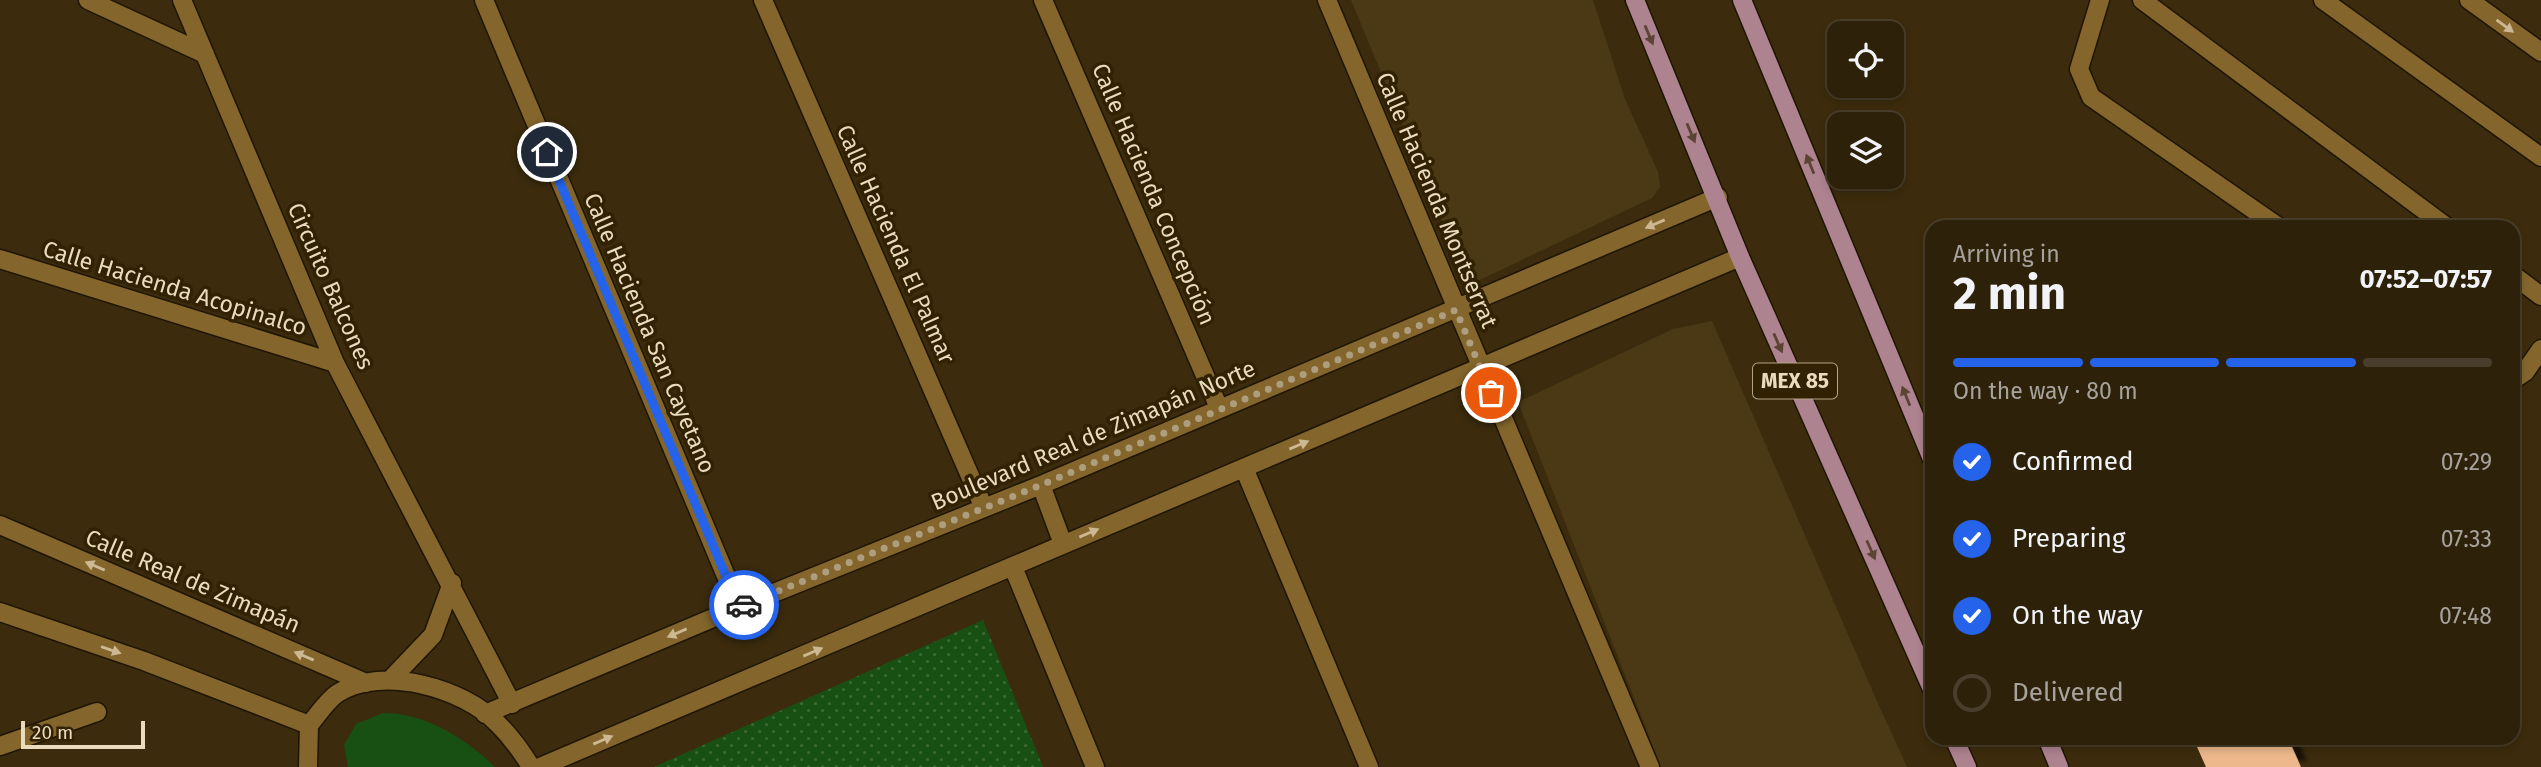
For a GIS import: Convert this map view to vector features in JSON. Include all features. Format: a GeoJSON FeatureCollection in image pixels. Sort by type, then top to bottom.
{"type":"FeatureCollection","features":[{"type":"Feature","properties":{"kind":"main road","name":"MEX 85"},"geometry":{"type":"LineString","coordinates":[[1635,0],[1718,197],[1740,257],[1925,673]]}},
{"type":"Feature","properties":{"kind":"main road"},"geometry":{"type":"LineString","coordinates":[[1742,0],[1925,443]]}},
{"type":"Feature","properties":{"kind":"main road"},"geometry":{"type":"LineString","coordinates":[[1957,745],[1967,767]]}},
{"type":"Feature","properties":{"kind":"main road"},"geometry":{"type":"LineString","coordinates":[[2051,745],[2059,767]]}},
{"type":"Feature","properties":{"kind":"street"},"geometry":{"type":"LineString","coordinates":[[88,0],[205,54]]}},
{"type":"Feature","properties":{"kind":"street","name":"Circuito Balcones"},"geometry":{"type":"LineString","coordinates":[[182,0],[335,363],[452,583],[512,704]]}},
{"type":"Feature","properties":{"kind":"street","name":"Calle Hacienda San Cayetano"},"geometry":{"type":"LineString","coordinates":[[484,0],[739,607]]}},
{"type":"Feature","properties":{"kind":"street","name":"Calle Hacienda El Palmar"},"geometry":{"type":"LineString","coordinates":[[763,0],[984,508]]}},
{"type":"Feature","properties":{"kind":"street","name":"Calle Hacienda Concepción"},"geometry":{"type":"LineString","coordinates":[[1043,0],[1219,408]]}},
{"type":"Feature","properties":{"kind":"street","name":"Calle Hacienda Montserrat"},"geometry":{"type":"LineString","coordinates":[[1327,0],[1650,767]]}},
{"type":"Feature","properties":{"kind":"street"},"geometry":{"type":"LineString","coordinates":[[2100,0],[2079,69],[2091,97],[2268,220]]}},
{"type":"Feature","properties":{"kind":"street"},"geometry":{"type":"LineString","coordinates":[[2142,0],[2437,220]]}},
{"type":"Feature","properties":{"kind":"street"},"geometry":{"type":"LineString","coordinates":[[2323,0],[2541,157]]}},
{"type":"Feature","properties":{"kind":"street"},"geometry":{"type":"LineString","coordinates":[[2469,0],[2541,52]]}},
{"type":"Feature","properties":{"kind":"street","name":"Boulevard Real de Zimapán Norte"},"geometry":{"type":"LineString","coordinates":[[485,715],[739,607],[1041,485],[1718,197]]}},
{"type":"Feature","properties":{"kind":"street"},"geometry":{"type":"LineString","coordinates":[[540,767],[1740,257]]}},
{"type":"Feature","properties":{"kind":"street","name":"Calle Hacienda Acopinalco"},"geometry":{"type":"LineString","coordinates":[[0,259],[335,363]]}},
{"type":"Feature","properties":{"kind":"street"},"geometry":{"type":"LineString","coordinates":[[2520,280],[2541,296]]}},
{"type":"Feature","properties":{"kind":"street"},"geometry":{"type":"LineString","coordinates":[[2520,375],[2541,349]]}},
{"type":"Feature","properties":{"kind":"street"},"geometry":{"type":"LineString","coordinates":[[1244,468],[1368,767]]}},
{"type":"Feature","properties":{"kind":"street"},"geometry":{"type":"LineString","coordinates":[[1041,485],[1063,544]]}},
{"type":"Feature","properties":{"kind":"street","name":"Calle Real de Zimapán"},"geometry":{"type":"LineString","coordinates":[[0,525],[366,683]]}},
{"type":"Feature","properties":{"kind":"street"},"geometry":{"type":"LineString","coordinates":[[1013,567],[1095,767]]}},
{"type":"Feature","properties":{"kind":"street"},"geometry":{"type":"LineString","coordinates":[[392,678],[433,635],[452,583]]}},
{"type":"Feature","properties":{"kind":"street"},"geometry":{"type":"LineString","coordinates":[[0,612],[144,661],[309,725]]}},
{"type":"Feature","properties":{"kind":"street"},"geometry":{"type":"LineString","coordinates":[[308,767],[309,725],[338,693],[366,683],[392,678],[432,687],[467,702],[497,722],[531,767]]}},
{"type":"Feature","properties":{"kind":"street"},"geometry":{"type":"LineString","coordinates":[[0,746],[97,712]]}},
{"type":"Feature","properties":{"kind":"shaded area"},"geometry":{"type":"Polygon","coordinates":[[[1351,0],[1593,0],[1625,99],[1658,172],[1660,187],[1652,198],[1469,285],[1351,0]]]}},
{"type":"Feature","properties":{"kind":"shaded area"},"geometry":{"type":"Polygon","coordinates":[[[1712,321],[1907,767],[1661,767],[1518,402],[1673,329],[1712,321]]]}},
{"type":"Feature","properties":{"kind":"green space"},"geometry":{"type":"Polygon","coordinates":[[[983,620],[1043,767],[654,767],[983,620]]]}},
{"type":"Feature","properties":{"kind":"green space"},"geometry":{"type":"Polygon","coordinates":[[[383,713],[414,717],[444,729],[471,746],[495,767],[348,767],[344,745],[356,724],[383,713]]]}},
{"type":"Feature","properties":{"kind":"building"},"geometry":{"type":"Polygon","coordinates":[[[2196,745],[2291,745],[2301,767],[2206,767],[2196,745]]]}},
{"type":"Feature","properties":{"kind":"way so far"},"geometry":{"type":"LineString","coordinates":[[744,605],[1041,485],[1456,310],[1491,393]]}},
{"type":"Feature","properties":{"kind":"route"},"geometry":{"type":"LineString","coordinates":[[547,152],[739,607],[744,605]]}}]}
